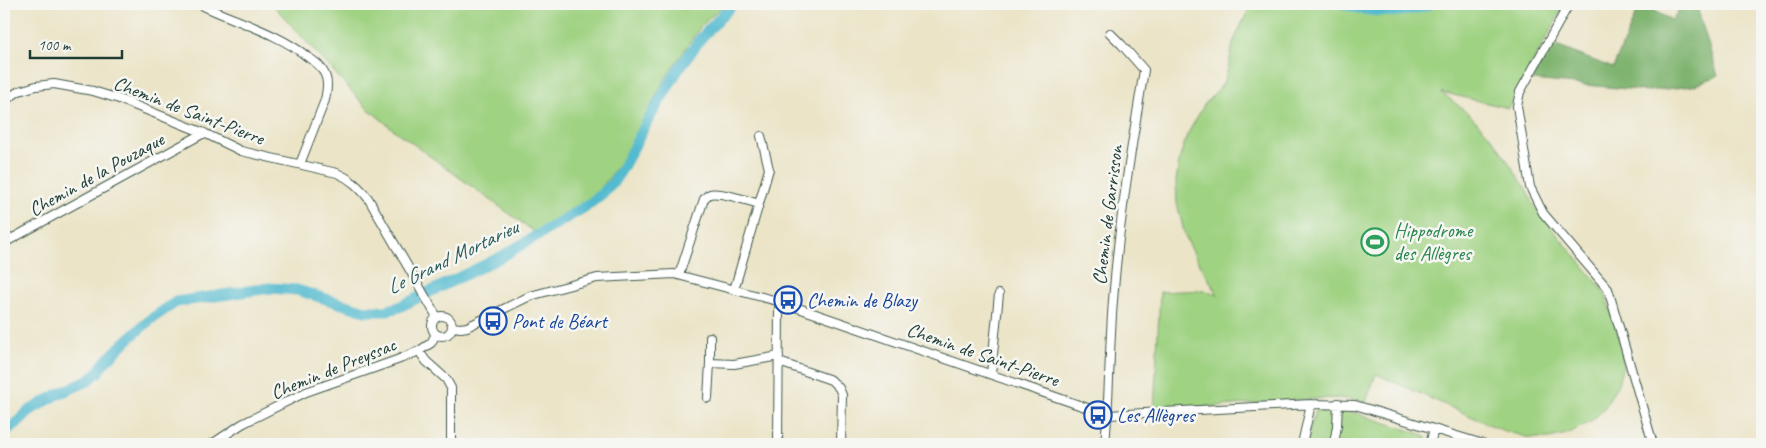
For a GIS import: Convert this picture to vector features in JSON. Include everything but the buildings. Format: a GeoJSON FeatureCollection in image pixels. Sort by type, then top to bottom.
{"type":"FeatureCollection","features":[{"type":"Feature","properties":{"kind":"street"},"geometry":{"type":"LineString","coordinates":[[199,4],[280,38],[297,48],[323,70],[327,79],[328,89],[300,164]]}},
{"type":"Feature","properties":{"kind":"street"},"geometry":{"type":"LineString","coordinates":[[1569,4],[1520,92],[1517,106],[1530,187],[1543,213],[1608,290],[1653,444]]}},
{"type":"Feature","properties":{"kind":"street","name":"Chemin de Garrisson"},"geometry":{"type":"LineString","coordinates":[[1108,415],[1114,291],[1121,214],[1144,70],[1110,33]]}},
{"type":"Feature","properties":{"kind":"street","name":"Chemin de Saint-Pierre"},"geometry":{"type":"LineString","coordinates":[[4,101],[19,91],[36,86],[54,84],[93,92],[118,99],[204,133],[241,151],[337,173],[355,183],[368,198],[437,318]]}},
{"type":"Feature","properties":{"kind":"street","name":"Chemin de la Pouzaque"},"geometry":{"type":"LineString","coordinates":[[4,243],[204,133]]}},
{"type":"Feature","properties":{"kind":"street"},"geometry":{"type":"LineString","coordinates":[[734,290],[769,169],[760,136]]}},
{"type":"Feature","properties":{"kind":"street"},"geometry":{"type":"LineString","coordinates":[[679,275],[704,199],[708,195],[712,193],[759,204]]}},
{"type":"Feature","properties":{"kind":"street","name":"Chemin de Saint-Pierre"},"geometry":{"type":"LineString","coordinates":[[452,327],[467,327],[530,296],[597,278],[674,274],[781,302],[1108,415],[1338,403],[1355,405],[1484,444]]}},
{"type":"Feature","properties":{"kind":"street"},"geometry":{"type":"LineString","coordinates":[[991,374],[999,294]]}},
{"type":"Feature","properties":{"kind":"street"},"geometry":{"type":"LineString","coordinates":[[778,444],[779,308],[781,302]]}},
{"type":"Feature","properties":{"kind":"street"},"geometry":{"type":"LineString","coordinates":[[443,316],[449,318],[452,327],[448,334],[442,336],[436,334],[432,326],[437,318],[443,316]]}},
{"type":"Feature","properties":{"kind":"street","name":"Chemin de Preyssac"},"geometry":{"type":"LineString","coordinates":[[212,444],[242,424],[306,392],[397,360],[419,350],[430,343],[436,334]]}},
{"type":"Feature","properties":{"kind":"street"},"geometry":{"type":"LineString","coordinates":[[708,398],[710,336]]}},
{"type":"Feature","properties":{"kind":"street"},"geometry":{"type":"LineString","coordinates":[[419,350],[426,361],[446,379],[451,388],[451,444]]}},
{"type":"Feature","properties":{"kind":"street"},"geometry":{"type":"LineString","coordinates":[[710,363],[734,364],[779,359],[831,380],[839,388],[842,395],[841,444]]}},
{"type":"Feature","properties":{"kind":"street"},"geometry":{"type":"LineString","coordinates":[[1334,444],[1338,403]]}},
{"type":"Feature","properties":{"kind":"street"},"geometry":{"type":"LineString","coordinates":[[1302,444],[1311,404]]}},
{"type":"Feature","properties":{"kind":"street"},"geometry":{"type":"LineString","coordinates":[[1104,444],[1108,415]]}},
{"type":"Feature","properties":{"kind":"street"},"geometry":{"type":"LineString","coordinates":[[1430,444],[1434,430]]}},
{"type":"Feature","properties":{"kind":"green space"},"geometry":{"type":"Polygon","coordinates":[[[272,4],[725,4],[701,26],[665,79],[621,162],[595,196],[536,233],[394,130],[366,107],[272,4]]]}},
{"type":"Feature","properties":{"kind":"green space","name":"Hippodrome des Allègres"},"geometry":{"type":"Polygon","coordinates":[[[1245,4],[1565,4],[1508,108],[1441,92],[1470,115],[1493,139],[1525,187],[1536,209],[1604,291],[1622,347],[1623,366],[1618,384],[1605,407],[1592,421],[1567,434],[1549,438],[1530,438],[1504,431],[1376,374],[1366,402],[1339,398],[1312,399],[1154,411],[1160,292],[1203,290],[1218,295],[1185,236],[1177,203],[1176,180],[1180,157],[1187,135],[1204,105],[1223,84],[1233,43],[1249,8],[1245,4]]]}},
{"type":"Feature","properties":{"kind":"green space"},"geometry":{"type":"Polygon","coordinates":[[[1640,4],[1672,20],[1683,4],[1696,4],[1718,76],[1692,86],[1649,91],[1532,80],[1551,44],[1613,68],[1640,4]]]}},
{"type":"Feature","properties":{"kind":"green space"},"geometry":{"type":"Polygon","coordinates":[[[1343,409],[1424,435],[1427,439],[1426,444],[1306,444],[1315,411],[1343,409]]]}},
{"type":"Feature","properties":{"kind":"waterway","name":"Le Grand Mortarieu"},"geometry":{"type":"LineString","coordinates":[[4,432],[29,411],[58,394],[88,381],[125,342],[151,319],[176,302],[269,288],[297,290],[365,311],[385,311],[399,307],[501,257],[588,205],[612,184],[678,70],[701,38],[733,4]]}},
{"type":"Feature","properties":{"kind":"waterway","name":"Le Grand Mortarieu"},"geometry":{"type":"LineString","coordinates":[[1344,4],[1376,11],[1398,11],[1430,4]]}},
{"type":"Feature","properties":{"kind":"place","name":"Hippodrome des Allègres"},"geometry":{"type":"Point","coordinates":[1375,242]}},
{"type":"Feature","properties":{"kind":"place","name":"Chemin de Blazy"},"geometry":{"type":"Point","coordinates":[788,300]}},
{"type":"Feature","properties":{"kind":"place","name":"Pont de Béart"},"geometry":{"type":"Point","coordinates":[493,321]}},
{"type":"Feature","properties":{"kind":"place","name":"Les Allègres"},"geometry":{"type":"Point","coordinates":[1098,415]}}]}
